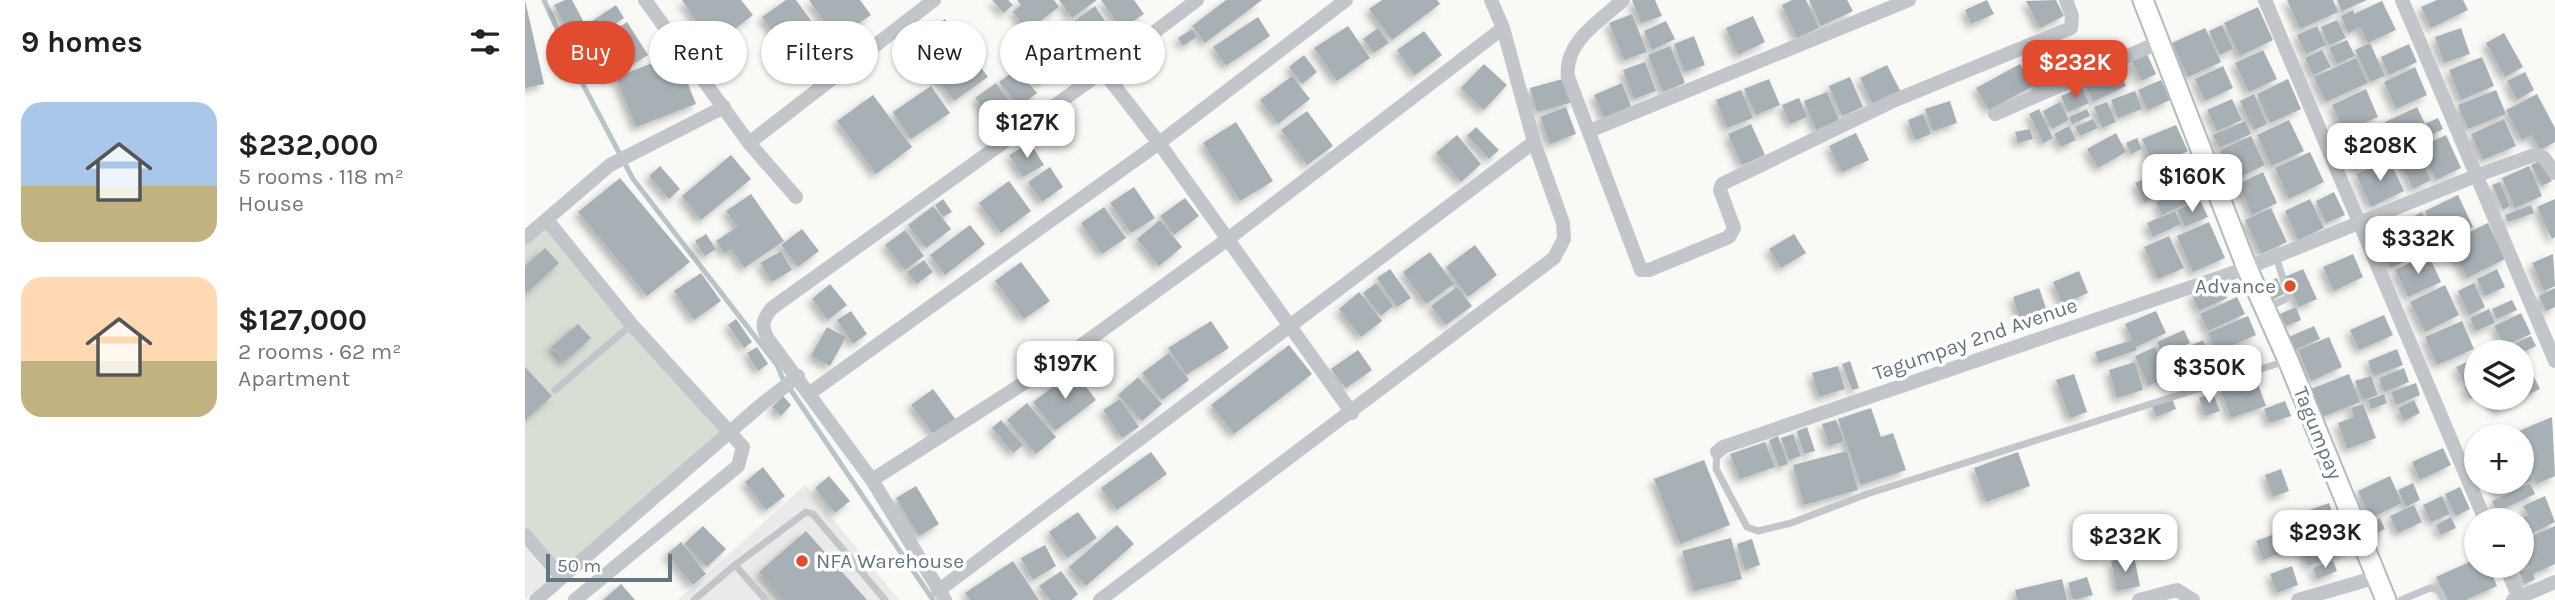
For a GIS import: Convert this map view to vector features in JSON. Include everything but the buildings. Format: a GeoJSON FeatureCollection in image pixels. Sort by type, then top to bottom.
{"type":"FeatureCollection","features":[{"type":"Feature","properties":{"kind":"main road","name":"Tagumpay"},"geometry":{"type":"LineString","coordinates":[[2143,0],[2247,268],[2288,360],[2386,600]]}},
{"type":"Feature","properties":{"kind":"street"},"geometry":{"type":"LineString","coordinates":[[645,0],[750,143],[796,197]]}},
{"type":"Feature","properties":{"kind":"street"},"geometry":{"type":"LineString","coordinates":[[750,143],[934,0]]}},
{"type":"Feature","properties":{"kind":"street"},"geometry":{"type":"LineString","coordinates":[[1165,24],[1197,0]]}},
{"type":"Feature","properties":{"kind":"street"},"geometry":{"type":"LineString","coordinates":[[810,393],[1159,143],[1346,0]]}},
{"type":"Feature","properties":{"kind":"street"},"geometry":{"type":"LineString","coordinates":[[1100,600],[1352,413],[1554,258],[1560,249],[1564,239],[1563,223],[1534,142],[1503,27],[1491,0]]}},
{"type":"Feature","properties":{"kind":"street"},"geometry":{"type":"LineString","coordinates":[[1623,0],[1573,47],[1569,55],[1568,77],[1641,270],[1649,270],[1729,237],[1734,228],[1720,190],[1722,184],[1893,101],[2071,28],[2073,16],[2066,0]]}},
{"type":"Feature","properties":{"kind":"street"},"geometry":{"type":"LineString","coordinates":[[1589,131],[1909,0]]}},
{"type":"Feature","properties":{"kind":"street"},"geometry":{"type":"LineString","coordinates":[[2265,0],[2480,508]]}},
{"type":"Feature","properties":{"kind":"street"},"geometry":{"type":"LineString","coordinates":[[2402,0],[2555,361]]}},
{"type":"Feature","properties":{"kind":"street"},"geometry":{"type":"LineString","coordinates":[[872,480],[1068,355],[1228,239],[1503,27]]}},
{"type":"Feature","properties":{"kind":"street"},"geometry":{"type":"LineString","coordinates":[[1995,114],[2160,42]]}},
{"type":"Feature","properties":{"kind":"street"},"geometry":{"type":"LineString","coordinates":[[1085,84],[772,308],[764,318],[762,328],[872,480],[941,596],[1534,142]]}},
{"type":"Feature","properties":{"kind":"street"},"geometry":{"type":"LineString","coordinates":[[1113,84],[1159,143],[1288,328],[1352,413]]}},
{"type":"Feature","properties":{"kind":"street"},"geometry":{"type":"LineString","coordinates":[[525,238],[610,164],[724,107]]}},
{"type":"Feature","properties":{"kind":"street","name":"Tagumpay 2nd Avenue"},"geometry":{"type":"LineString","coordinates":[[1717,452],[1723,446],[2247,268],[2537,154],[2544,158],[2555,173]]}},
{"type":"Feature","properties":{"kind":"street"},"geometry":{"type":"LineString","coordinates":[[547,220],[632,324],[743,447],[738,466],[575,600]]}},
{"type":"Feature","properties":{"kind":"street"},"geometry":{"type":"LineString","coordinates":[[536,600],[796,377]]}},
{"type":"Feature","properties":{"kind":"street"},"geometry":{"type":"LineString","coordinates":[[525,535],[561,577]]}},
{"type":"Feature","properties":{"kind":"street"},"geometry":{"type":"LineString","coordinates":[[2298,600],[2377,578]]}},
{"type":"Feature","properties":{"kind":"street"},"geometry":{"type":"LineString","coordinates":[[2510,578],[2517,599],[2555,582]]}},
{"type":"Feature","properties":{"kind":"street"},"geometry":{"type":"LineString","coordinates":[[2139,600],[2177,590],[2193,600]]}},
{"type":"Feature","properties":{"kind":"lane"},"geometry":{"type":"LineString","coordinates":[[2266,309],[2289,297],[2276,257]]}},
{"type":"Feature","properties":{"kind":"lane"},"geometry":{"type":"LineString","coordinates":[[555,390],[632,324]]}},
{"type":"Feature","properties":{"kind":"lane"},"geometry":{"type":"LineString","coordinates":[[1717,452],[1716,469],[1747,527],[1758,531],[2288,360]]}},
{"type":"Feature","properties":{"kind":"lane"},"geometry":{"type":"LineString","coordinates":[[694,600],[734,565],[806,512],[813,514],[885,600]]}},
{"type":"Feature","properties":{"kind":"lane"},"geometry":{"type":"LineString","coordinates":[[734,565],[766,600]]}},
{"type":"Feature","properties":{"kind":"lane"},"geometry":{"type":"LineString","coordinates":[[2401,600],[2430,588],[2439,590],[2444,600]]}},
{"type":"Feature","properties":{"kind":"shaded area"},"geometry":{"type":"Polygon","coordinates":[[[547,220],[732,431],[561,577],[525,535],[525,238],[547,220]]]}},
{"type":"Feature","properties":{"kind":"shaded area"},"geometry":{"type":"Polygon","coordinates":[[[805,485],[899,600],[678,600],[805,485]]]}},
{"type":"Feature","properties":{"kind":"shaded area"},"geometry":{"type":"Polygon","coordinates":[[[525,547],[551,577],[525,600],[525,547]]]}},
{"type":"Feature","properties":{"kind":"waterway"},"geometry":{"type":"LineString","coordinates":[[544,0],[578,75],[633,179],[777,365],[782,377],[933,600]]}},
{"type":"Feature","properties":{"kind":"place","name":"Advance"},"geometry":{"type":"Point","coordinates":[2290,286]}},
{"type":"Feature","properties":{"kind":"place","name":"NFA Warehouse"},"geometry":{"type":"Point","coordinates":[802,561]}}]}
